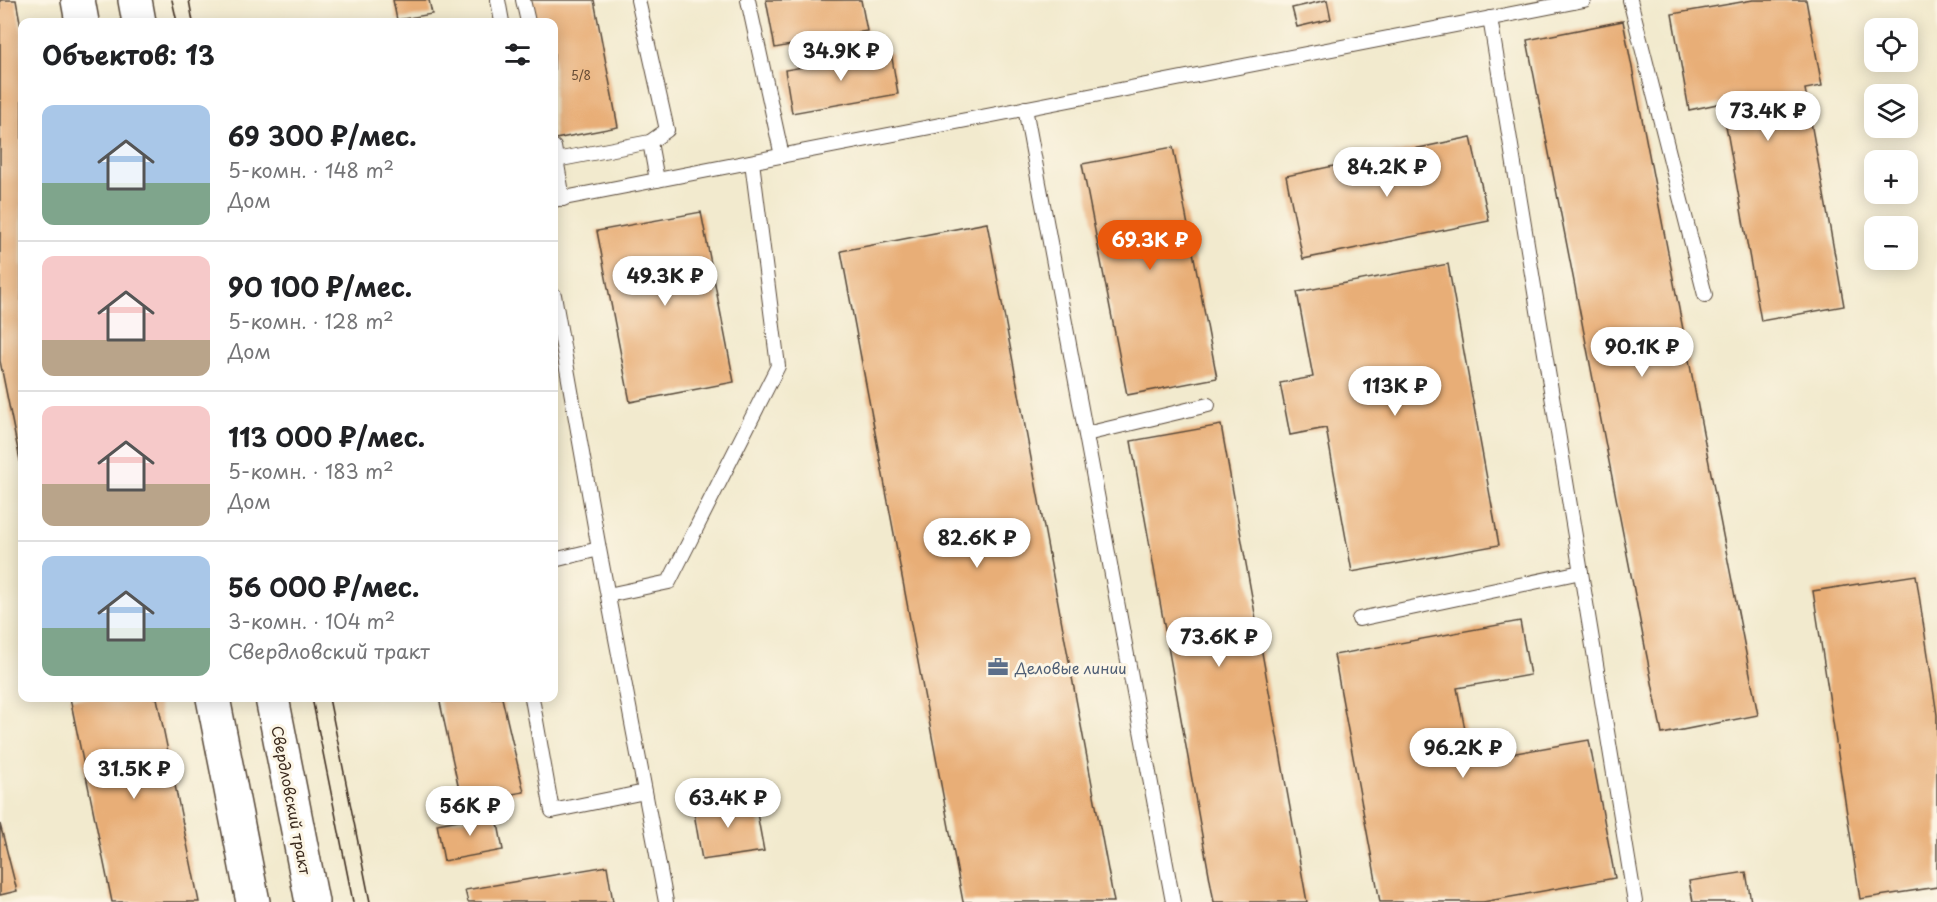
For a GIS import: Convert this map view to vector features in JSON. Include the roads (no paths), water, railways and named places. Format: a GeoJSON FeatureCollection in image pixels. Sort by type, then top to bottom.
{"type":"FeatureCollection","features":[{"type":"Feature","properties":{"kind":"main road"},"geometry":{"type":"LineString","coordinates":[[78,0],[81,18]]}},
{"type":"Feature","properties":{"kind":"main road"},"geometry":{"type":"LineString","coordinates":[[135,0],[138,18]]}},
{"type":"Feature","properties":{"kind":"main road"},"geometry":{"type":"LineString","coordinates":[[214,702],[252,902]]}},
{"type":"Feature","properties":{"kind":"main road","name":"Свердловский тракт"},"geometry":{"type":"LineString","coordinates":[[273,702],[312,902]]}},
{"type":"Feature","properties":{"kind":"lane"},"geometry":{"type":"LineString","coordinates":[[498,0],[501,18]]}},
{"type":"Feature","properties":{"kind":"lane"},"geometry":{"type":"LineString","coordinates":[[523,0],[527,18]]}},
{"type":"Feature","properties":{"kind":"lane"},"geometry":{"type":"LineString","coordinates":[[558,154],[650,142],[667,130],[638,0]]}},
{"type":"Feature","properties":{"kind":"lane"},"geometry":{"type":"LineString","coordinates":[[748,0],[782,156]]}},
{"type":"Feature","properties":{"kind":"lane"},"geometry":{"type":"LineString","coordinates":[[558,199],[1584,0]]}},
{"type":"Feature","properties":{"kind":"lane"},"geometry":{"type":"LineString","coordinates":[[1630,0],[1705,295]]}},
{"type":"Feature","properties":{"kind":"lane"},"geometry":{"type":"LineString","coordinates":[[1490,18],[1635,902]]}},
{"type":"Feature","properties":{"kind":"lane"},"geometry":{"type":"LineString","coordinates":[[1025,108],[1173,902]]}},
{"type":"Feature","properties":{"kind":"lane"},"geometry":{"type":"LineString","coordinates":[[650,142],[657,180]]}},
{"type":"Feature","properties":{"kind":"lane"},"geometry":{"type":"LineString","coordinates":[[608,595],[669,582],[778,366],[752,162]]}},
{"type":"Feature","properties":{"kind":"lane"},"geometry":{"type":"LineString","coordinates":[[558,318],[666,902]]}},
{"type":"Feature","properties":{"kind":"lane"},"geometry":{"type":"LineString","coordinates":[[1086,434],[1208,405]]}},
{"type":"Feature","properties":{"kind":"lane"},"geometry":{"type":"LineString","coordinates":[[558,559],[599,549]]}},
{"type":"Feature","properties":{"kind":"lane"},"geometry":{"type":"LineString","coordinates":[[1359,620],[1581,572]]}},
{"type":"Feature","properties":{"kind":"lane"},"geometry":{"type":"LineString","coordinates":[[533,702],[552,811],[645,792]]}},
{"type":"Feature","properties":{"kind":"tram line"},"geometry":{"type":"LineString","coordinates":[[172,0],[176,18]]}},
{"type":"Feature","properties":{"kind":"tram line"},"geometry":{"type":"LineString","coordinates":[[189,0],[192,18]]}},
{"type":"Feature","properties":{"kind":"tram line"},"geometry":{"type":"LineString","coordinates":[[313,702],[353,902]]}},
{"type":"Feature","properties":{"kind":"tram line"},"geometry":{"type":"LineString","coordinates":[[330,702],[370,902]]}},
{"type":"Feature","properties":{"kind":"place","name":"Деловые линии"},"geometry":{"type":"Point","coordinates":[998,667]}}]}
